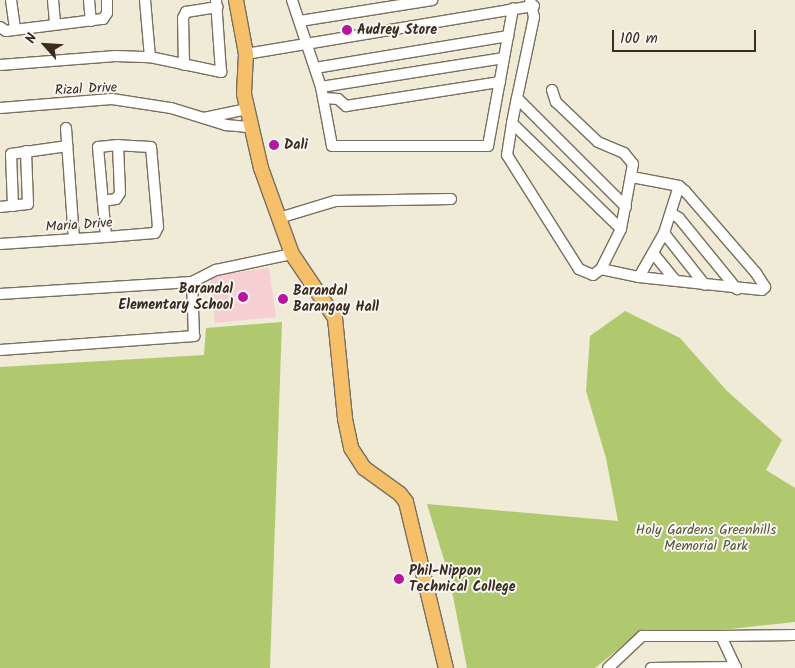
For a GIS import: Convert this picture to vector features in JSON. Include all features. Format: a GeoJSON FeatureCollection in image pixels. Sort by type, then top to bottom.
{"type":"FeatureCollection","features":[{"type":"Feature","properties":{"kind":"main road"},"geometry":{"type":"LineString","coordinates":[[236,0],[246,54],[247,109],[251,127],[292,254],[335,318],[345,419],[351,448],[364,468],[400,494],[406,502],[446,668]]}},
{"type":"Feature","properties":{"kind":"street"},"geometry":{"type":"LineString","coordinates":[[11,0],[15,30]]}},
{"type":"Feature","properties":{"kind":"street"},"geometry":{"type":"LineString","coordinates":[[52,0],[55,24]]}},
{"type":"Feature","properties":{"kind":"street"},"geometry":{"type":"LineString","coordinates":[[89,0],[91,21]]}},
{"type":"Feature","properties":{"kind":"street"},"geometry":{"type":"LineString","coordinates":[[0,27],[6,31],[91,21],[106,17],[106,0]]}},
{"type":"Feature","properties":{"kind":"street"},"geometry":{"type":"LineString","coordinates":[[145,0],[150,57]]}},
{"type":"Feature","properties":{"kind":"street"},"geometry":{"type":"LineString","coordinates":[[295,0],[306,43],[324,98],[332,146],[488,146],[513,8]]}},
{"type":"Feature","properties":{"kind":"street"},"geometry":{"type":"LineString","coordinates":[[300,21],[432,0]]}},
{"type":"Feature","properties":{"kind":"street"},"geometry":{"type":"LineString","coordinates":[[246,54],[513,8],[532,3],[506,154],[579,269],[593,275],[601,270],[620,229],[632,177],[630,158],[598,142],[556,102],[552,90]]}},
{"type":"Feature","properties":{"kind":"street"},"geometry":{"type":"LineString","coordinates":[[0,65],[116,56],[150,57],[184,65],[221,72],[217,4],[186,12],[183,18],[184,65]]}},
{"type":"Feature","properties":{"kind":"street"},"geometry":{"type":"LineString","coordinates":[[315,68],[508,36]]}},
{"type":"Feature","properties":{"kind":"street"},"geometry":{"type":"LineString","coordinates":[[321,87],[504,58]]}},
{"type":"Feature","properties":{"kind":"street"},"geometry":{"type":"LineString","coordinates":[[324,98],[338,99],[346,106],[500,82]]}},
{"type":"Feature","properties":{"kind":"street"},"geometry":{"type":"LineString","coordinates":[[517,98],[626,207]]}},
{"type":"Feature","properties":{"kind":"street","name":"Rizal Drive"},"geometry":{"type":"LineString","coordinates":[[0,108],[112,99],[171,108],[200,119],[251,127]]}},
{"type":"Feature","properties":{"kind":"street"},"geometry":{"type":"LineString","coordinates":[[200,119],[247,109]]}},
{"type":"Feature","properties":{"kind":"street"},"geometry":{"type":"LineString","coordinates":[[512,123],[620,229]]}},
{"type":"Feature","properties":{"kind":"street"},"geometry":{"type":"LineString","coordinates":[[66,128],[74,239]]}},
{"type":"Feature","properties":{"kind":"street"},"geometry":{"type":"LineString","coordinates":[[103,201],[116,199],[120,194],[118,145],[98,148],[106,237]]}},
{"type":"Feature","properties":{"kind":"street","name":"Maria Drive"},"geometry":{"type":"LineString","coordinates":[[0,244],[106,237],[158,231],[152,147],[118,145]]}},
{"type":"Feature","properties":{"kind":"street"},"geometry":{"type":"LineString","coordinates":[[13,206],[11,154],[26,150],[67,146]]}},
{"type":"Feature","properties":{"kind":"street"},"geometry":{"type":"LineString","coordinates":[[0,207],[24,206],[30,200],[26,150]]}},
{"type":"Feature","properties":{"kind":"street"},"geometry":{"type":"LineString","coordinates":[[601,270],[639,277],[737,289],[762,290],[765,287],[679,186],[632,177]]}},
{"type":"Feature","properties":{"kind":"street"},"geometry":{"type":"LineString","coordinates":[[639,277],[664,233],[679,186]]}},
{"type":"Feature","properties":{"kind":"street"},"geometry":{"type":"LineString","coordinates":[[279,218],[335,201],[451,199]]}},
{"type":"Feature","properties":{"kind":"street"},"geometry":{"type":"LineString","coordinates":[[671,213],[679,218],[737,289]]}},
{"type":"Feature","properties":{"kind":"street"},"geometry":{"type":"LineString","coordinates":[[664,233],[705,285]]}},
{"type":"Feature","properties":{"kind":"street"},"geometry":{"type":"LineString","coordinates":[[653,253],[676,281]]}},
{"type":"Feature","properties":{"kind":"street"},"geometry":{"type":"LineString","coordinates":[[0,294],[192,282],[216,270],[292,254]]}},
{"type":"Feature","properties":{"kind":"street"},"geometry":{"type":"LineString","coordinates":[[0,350],[194,336],[192,282]]}},
{"type":"Feature","properties":{"kind":"street"},"geometry":{"type":"LineString","coordinates":[[608,668],[642,636],[795,635]]}},
{"type":"Feature","properties":{"kind":"street"},"geometry":{"type":"LineString","coordinates":[[651,668],[736,667],[721,636]]}},
{"type":"Feature","properties":{"kind":"shaded area","name":"Barandal Elementary School"},"geometry":{"type":"Polygon","coordinates":[[[269,268],[276,317],[215,323],[210,276],[269,268]]]}},
{"type":"Feature","properties":{"kind":"green space","name":"Holy Gardens Greenhills Memorial Park"},"geometry":{"type":"Polygon","coordinates":[[[625,311],[680,338],[727,391],[782,440],[766,470],[795,488],[795,622],[721,630],[637,634],[595,668],[467,668],[449,576],[427,504],[618,521],[606,458],[586,391],[590,336],[625,311]]]}},
{"type":"Feature","properties":{"kind":"green space"},"geometry":{"type":"Polygon","coordinates":[[[282,322],[270,668],[0,668],[0,367],[204,355],[206,328],[282,322]]]}},
{"type":"Feature","properties":{"kind":"place","name":"Audrey Store"},"geometry":{"type":"Point","coordinates":[347,30]}},
{"type":"Feature","properties":{"kind":"place","name":"Dali"},"geometry":{"type":"Point","coordinates":[274,145]}},
{"type":"Feature","properties":{"kind":"place","name":"Barandal Elementary School"},"geometry":{"type":"Point","coordinates":[243,297]}},
{"type":"Feature","properties":{"kind":"place","name":"Barandal Barangay Hall"},"geometry":{"type":"Point","coordinates":[283,299]}},
{"type":"Feature","properties":{"kind":"place","name":"Phil-Nippon Technical College"},"geometry":{"type":"Point","coordinates":[399,579]}}]}
